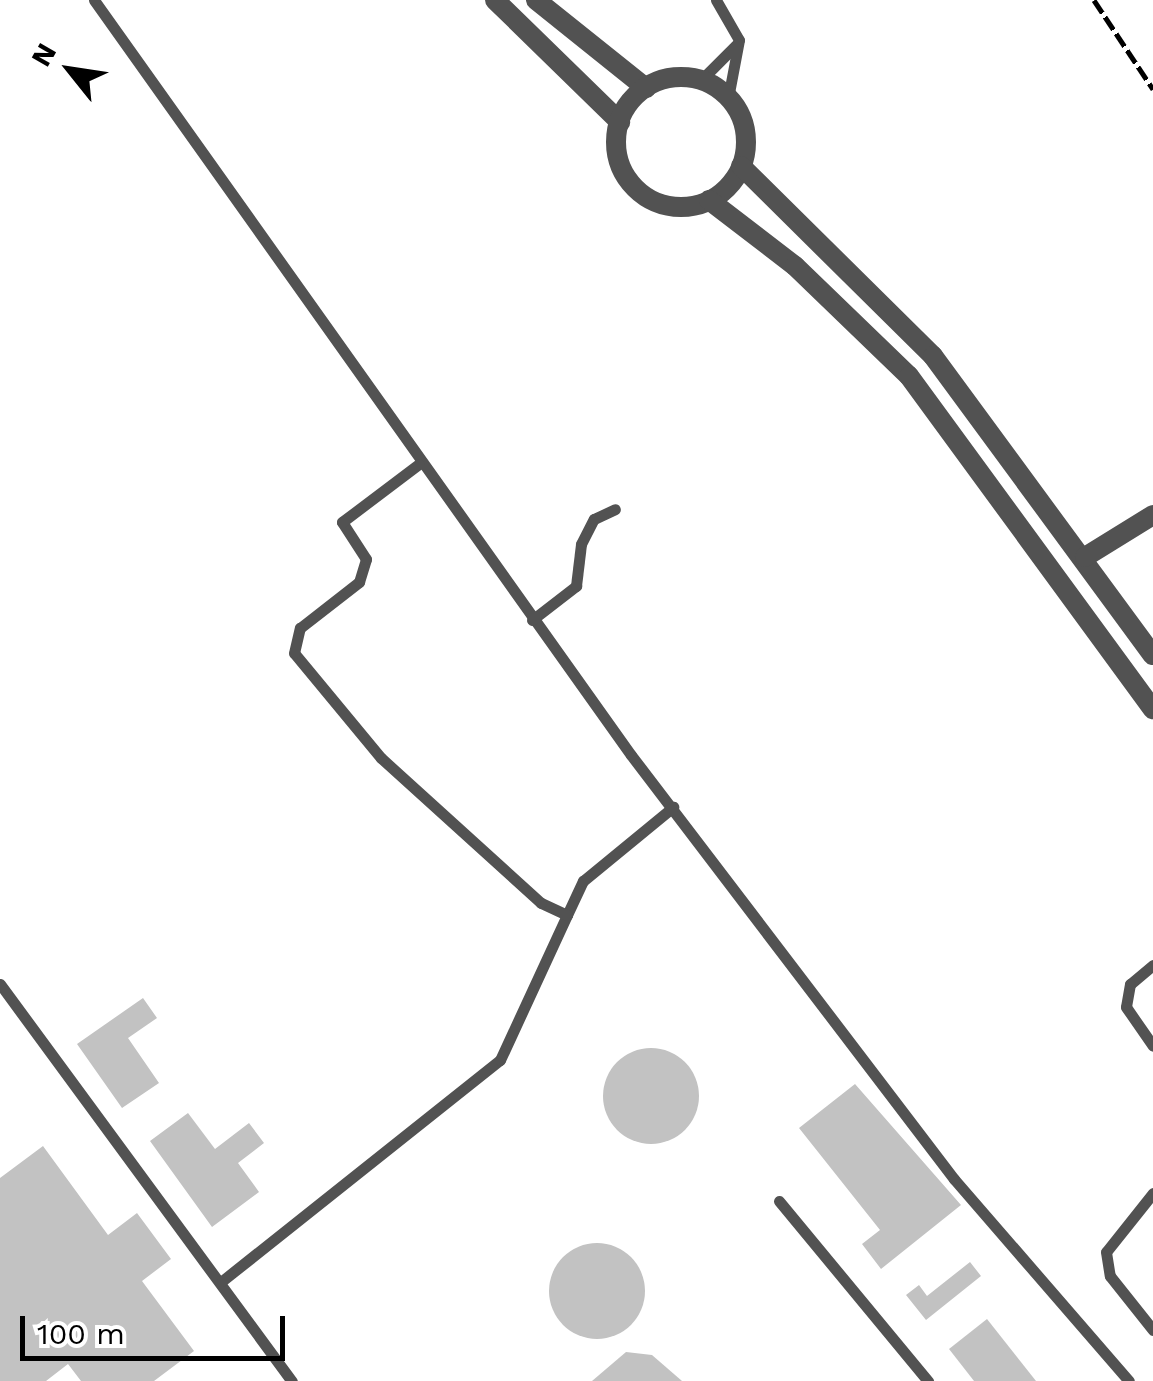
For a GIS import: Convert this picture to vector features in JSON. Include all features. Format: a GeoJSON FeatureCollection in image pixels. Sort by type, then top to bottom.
{"type":"FeatureCollection","features":[{"type":"Feature","properties":{"kind":"street"},"geometry":{"type":"LineString","coordinates":[[495,0],[620,122]]}},
{"type":"Feature","properties":{"kind":"street"},"geometry":{"type":"LineString","coordinates":[[536,0],[646,88]]}},
{"type":"Feature","properties":{"kind":"street"},"geometry":{"type":"LineString","coordinates":[[701,80],[728,98],[743,126],[740,166],[709,200],[672,206],[638,191],[618,159],[620,122],[646,88],[701,80]]}},
{"type":"Feature","properties":{"kind":"street"},"geometry":{"type":"LineString","coordinates":[[740,166],[933,356],[1085,556],[1153,655]]}},
{"type":"Feature","properties":{"kind":"street"},"geometry":{"type":"LineString","coordinates":[[709,200],[795,266],[910,376],[1153,709]]}},
{"type":"Feature","properties":{"kind":"street"},"geometry":{"type":"LineString","coordinates":[[1085,556],[1153,514]]}},
{"type":"Feature","properties":{"kind":"lane"},"geometry":{"type":"LineString","coordinates":[[94,0],[532,620],[954,1179],[1129,1381]]}},
{"type":"Feature","properties":{"kind":"lane"},"geometry":{"type":"LineString","coordinates":[[716,0],[740,40],[728,98]]}},
{"type":"Feature","properties":{"kind":"lane"},"geometry":{"type":"LineString","coordinates":[[701,80],[740,40]]}},
{"type":"Feature","properties":{"kind":"lane"},"geometry":{"type":"LineString","coordinates":[[419,464],[342,522],[366,559],[359,582],[300,628],[294,654],[381,758],[542,904],[566,915]]}},
{"type":"Feature","properties":{"kind":"lane"},"geometry":{"type":"LineString","coordinates":[[532,620],[576,586],[581,544],[594,519],[616,508]]}},
{"type":"Feature","properties":{"kind":"lane"},"geometry":{"type":"LineString","coordinates":[[222,1281],[500,1060],[583,880],[674,808]]}},
{"type":"Feature","properties":{"kind":"lane"},"geometry":{"type":"LineString","coordinates":[[1153,965],[1130,984],[1126,1007],[1153,1046]]}},
{"type":"Feature","properties":{"kind":"lane"},"geometry":{"type":"LineString","coordinates":[[0,984],[292,1381]]}},
{"type":"Feature","properties":{"kind":"lane"},"geometry":{"type":"LineString","coordinates":[[1153,1192],[1106,1252],[1110,1276],[1153,1330]]}},
{"type":"Feature","properties":{"kind":"lane"},"geometry":{"type":"LineString","coordinates":[[780,1201],[928,1381]]}},
{"type":"Feature","properties":{"kind":"building"},"geometry":{"type":"Polygon","coordinates":[[[143,998],[157,1018],[128,1038],[159,1083],[122,1108],[77,1044],[143,998]]]}},
{"type":"Feature","properties":{"kind":"building"},"geometry":{"type":"Polygon","coordinates":[[[651,1048],[669,1052],[685,1062],[695,1078],[699,1096],[695,1114],[685,1130],[669,1140],[651,1144],[633,1140],[617,1130],[607,1114],[603,1096],[607,1078],[617,1062],[633,1052],[651,1048]]]}},
{"type":"Feature","properties":{"kind":"building"},"geometry":{"type":"Polygon","coordinates":[[[855,1084],[961,1205],[881,1269],[862,1244],[880,1230],[799,1128],[855,1084]]]}},
{"type":"Feature","properties":{"kind":"building"},"geometry":{"type":"Polygon","coordinates":[[[188,1113],[215,1149],[249,1123],[264,1143],[238,1163],[259,1192],[212,1227],[150,1141],[188,1113]]]}},
{"type":"Feature","properties":{"kind":"building"},"geometry":{"type":"Polygon","coordinates":[[[43,1146],[108,1235],[137,1213],[171,1259],[142,1281],[194,1351],[154,1381],[81,1381],[68,1364],[46,1381],[0,1381],[0,1178],[43,1146]]]}},
{"type":"Feature","properties":{"kind":"building"},"geometry":{"type":"Polygon","coordinates":[[[597,1243],[615,1246],[631,1257],[642,1273],[642,1309],[631,1325],[615,1336],[597,1339],[579,1336],[563,1325],[552,1309],[549,1291],[552,1273],[563,1257],[579,1246],[597,1243]]]}},
{"type":"Feature","properties":{"kind":"building"},"geometry":{"type":"Polygon","coordinates":[[[970,1262],[981,1276],[926,1320],[906,1295],[919,1285],[927,1296],[970,1262]]]}},
{"type":"Feature","properties":{"kind":"building"},"geometry":{"type":"Polygon","coordinates":[[[987,1319],[1036,1381],[974,1381],[949,1349],[987,1319]]]}},
{"type":"Feature","properties":{"kind":"building"},"geometry":{"type":"Polygon","coordinates":[[[626,1352],[652,1355],[682,1381],[592,1381],[626,1352]]]}},
{"type":"Feature","properties":{"kind":"railway"},"geometry":{"type":"LineString","coordinates":[[1094,0],[1153,89]]}}]}
